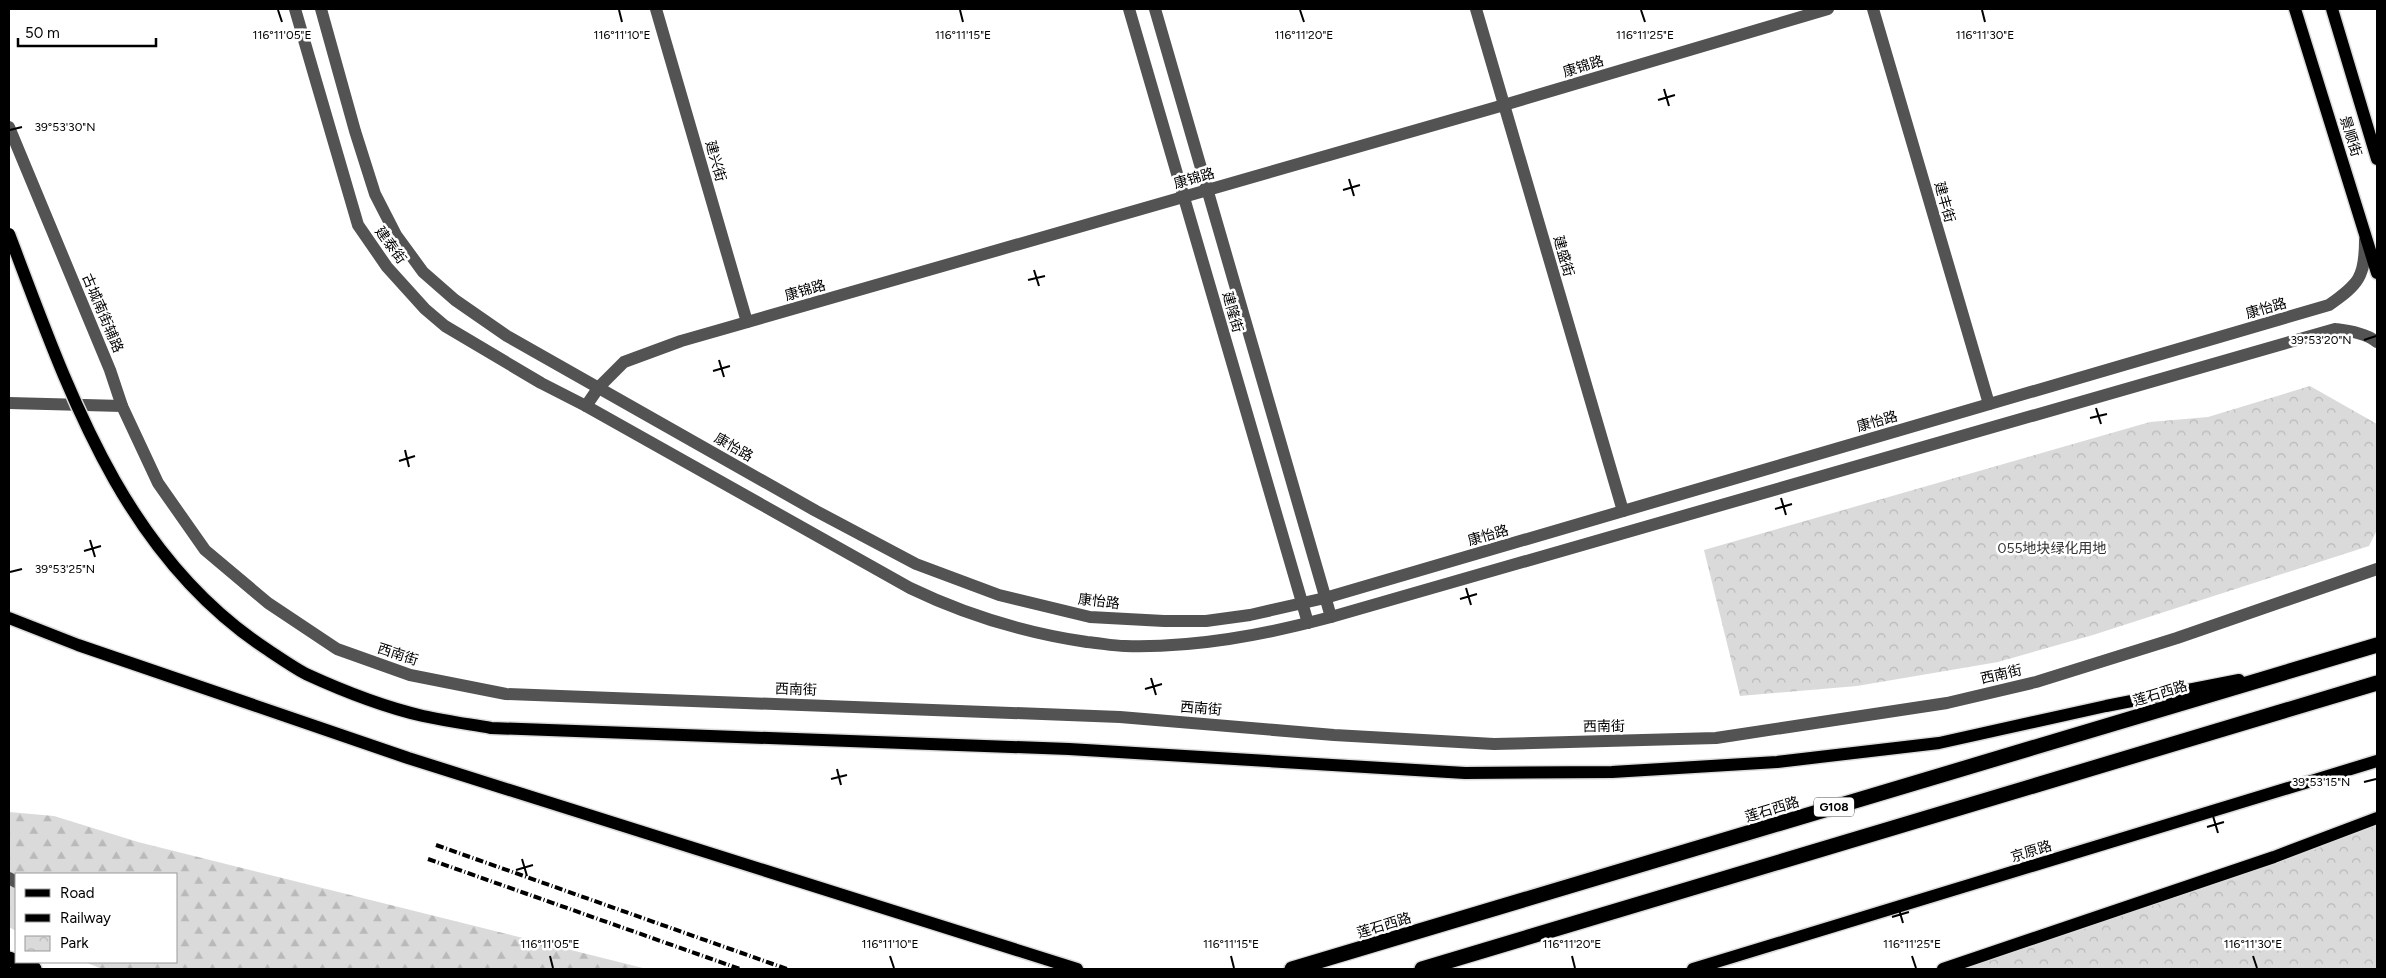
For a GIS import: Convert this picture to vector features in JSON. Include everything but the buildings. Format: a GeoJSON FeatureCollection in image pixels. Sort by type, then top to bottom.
{"type":"FeatureCollection","features":[{"type":"Feature","properties":{"kind":"highway","name":"莲石西路"},"geometry":{"type":"LineString","coordinates":[[1292,969],[2377,645]]}},
{"type":"Feature","properties":{"kind":"highway"},"geometry":{"type":"LineString","coordinates":[[1422,969],[2377,683]]}},
{"type":"Feature","properties":{"kind":"highway"},"geometry":{"type":"LineString","coordinates":[[19,963],[34,969]]}},
{"type":"Feature","properties":{"kind":"main road","name":"景顺街"},"geometry":{"type":"LineString","coordinates":[[2295,9],[2377,273]]}},
{"type":"Feature","properties":{"kind":"main road","name":"景顺街"},"geometry":{"type":"LineString","coordinates":[[2332,9],[2377,159]]}},
{"type":"Feature","properties":{"kind":"main road"},"geometry":{"type":"LineString","coordinates":[[9,234],[87,432],[136,518],[198,595],[246,635],[305,673],[374,702],[423,716],[491,728],[1069,749],[1465,773],[1612,772],[1768,763],[1939,743],[2106,706],[2298,669]]}},
{"type":"Feature","properties":{"kind":"main road"},"geometry":{"type":"LineString","coordinates":[[9,618],[78,645],[408,758],[1077,969]]}},
{"type":"Feature","properties":{"kind":"main road","name":"京原路"},"geometry":{"type":"LineString","coordinates":[[1693,969],[2377,762]]}},
{"type":"Feature","properties":{"kind":"main road"},"geometry":{"type":"LineString","coordinates":[[1944,969],[2274,857],[2377,818]]}},
{"type":"Feature","properties":{"kind":"street","name":"建泰街"},"geometry":{"type":"LineString","coordinates":[[295,9],[358,225],[387,267],[425,309],[445,326],[541,383],[586,406]]}},
{"type":"Feature","properties":{"kind":"street","name":"建泰街"},"geometry":{"type":"LineString","coordinates":[[321,9],[355,131],[375,194],[396,235],[423,272],[455,300],[507,336],[599,387]]}},
{"type":"Feature","properties":{"kind":"street","name":"建兴街"},"geometry":{"type":"LineString","coordinates":[[656,9],[747,322]]}},
{"type":"Feature","properties":{"kind":"street","name":"建隆街"},"geometry":{"type":"LineString","coordinates":[[1128,9],[1308,623]]}},
{"type":"Feature","properties":{"kind":"street","name":"建隆街"},"geometry":{"type":"LineString","coordinates":[[1155,9],[1331,617]]}},
{"type":"Feature","properties":{"kind":"street","name":"建盛街"},"geometry":{"type":"LineString","coordinates":[[1476,9],[1623,511]]}},
{"type":"Feature","properties":{"kind":"street","name":"康锦路"},"geometry":{"type":"LineString","coordinates":[[586,406],[599,387],[624,362],[681,341],[1504,105],[1828,9]]}},
{"type":"Feature","properties":{"kind":"street","name":"建丰街"},"geometry":{"type":"LineString","coordinates":[[1873,9],[1989,404]]}},
{"type":"Feature","properties":{"kind":"street","name":"古城南街辅路"},"geometry":{"type":"LineString","coordinates":[[9,127],[110,370],[122,406]]}},
{"type":"Feature","properties":{"kind":"street","name":"康怡路"},"geometry":{"type":"LineString","coordinates":[[599,387],[816,511],[916,564],[999,596],[1090,617],[1206,621],[1250,615],[1325,598],[2329,305],[2353,288],[2365,264],[2365,234]]}},
{"type":"Feature","properties":{"kind":"street"},"geometry":{"type":"LineString","coordinates":[[586,406],[910,588],[942,603],[1049,636],[1124,646],[1181,645],[1245,638],[1331,617],[2335,329],[2353,332],[2372,338],[2377,342]]}},
{"type":"Feature","properties":{"kind":"street"},"geometry":{"type":"LineString","coordinates":[[9,403],[122,406]]}},
{"type":"Feature","properties":{"kind":"street","name":"西南街"},"geometry":{"type":"LineString","coordinates":[[122,406],[158,484],[206,550],[268,603],[337,649],[410,675],[506,694],[1120,717],[1334,734],[1494,744],[1716,738],[1947,703],[2036,682],[2178,638],[2377,569]]}},
{"type":"Feature","properties":{"kind":"green space","name":"055地块绿化用地"},"geometry":{"type":"Polygon","coordinates":[[[2310,386],[2377,424],[2377,530],[2369,546],[2093,635],[1998,662],[1857,686],[1740,696],[1704,550],[2150,422],[2208,417],[2310,386]]]}},
{"type":"Feature","properties":{"kind":"green space"},"geometry":{"type":"Polygon","coordinates":[[[9,812],[54,816],[138,842],[647,969],[102,969],[87,963],[178,963],[178,873],[15,873],[15,930],[9,927],[9,812]]]}},
{"type":"Feature","properties":{"kind":"green space"},"geometry":{"type":"Polygon","coordinates":[[[2377,822],[2377,969],[1951,969],[2091,911],[2377,822]]]}},
{"type":"Feature","properties":{"kind":"railway"},"geometry":{"type":"LineString","coordinates":[[436,845],[787,969]]}},
{"type":"Feature","properties":{"kind":"railway"},"geometry":{"type":"LineString","coordinates":[[428,859],[740,969]]}}]}
